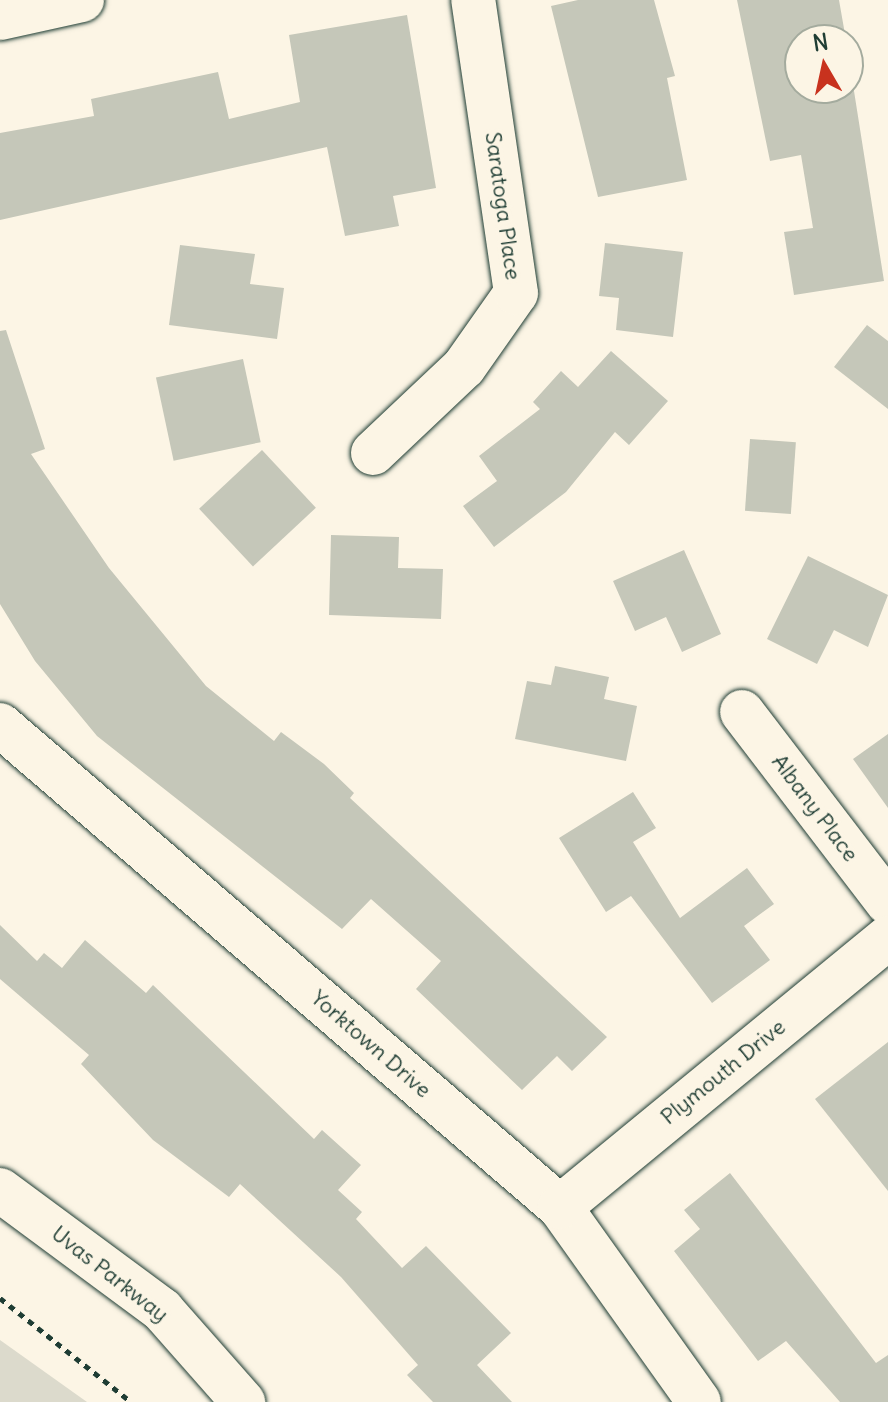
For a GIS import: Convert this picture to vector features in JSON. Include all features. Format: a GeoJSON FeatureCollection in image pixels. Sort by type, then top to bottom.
{"type":"FeatureCollection","features":[{"type":"Feature","properties":{"kind":"street"},"geometry":{"type":"LineString","coordinates":[[0,18],[82,0]]}},
{"type":"Feature","properties":{"kind":"street","name":"Saratoga Place"},"geometry":{"type":"LineString","coordinates":[[373,453],[464,367],[516,293],[473,0]]}},
{"type":"Feature","properties":{"kind":"street","name":"Albany Place"},"geometry":{"type":"LineString","coordinates":[[742,712],[888,903]]}},
{"type":"Feature","properties":{"kind":"street","name":"Yorktown Drive"},"geometry":{"type":"LineString","coordinates":[[0,725],[560,1207],[699,1402]]}},
{"type":"Feature","properties":{"kind":"street","name":"Plymouth Drive"},"geometry":{"type":"LineString","coordinates":[[560,1207],[888,938]]}},
{"type":"Feature","properties":{"kind":"street","name":"Uvas Parkway"},"geometry":{"type":"LineString","coordinates":[[0,1190],[162,1310],[243,1402]]}},
{"type":"Feature","properties":{"kind":"path"},"geometry":{"type":"LineString","coordinates":[[0,1298],[131,1402]]}},
{"type":"Feature","properties":{"kind":"shaded area"},"geometry":{"type":"Polygon","coordinates":[[[0,1340],[87,1402],[0,1402],[0,1340]]]}},
{"type":"Feature","properties":{"kind":"building"},"geometry":{"type":"Polygon","coordinates":[[[578,0],[654,0],[675,76],[667,78],[687,180],[598,197],[551,6],[578,0]]]}},
{"type":"Feature","properties":{"kind":"building"},"geometry":{"type":"Polygon","coordinates":[[[737,0],[839,0],[843,24],[784,24],[784,104],[856,104],[884,281],[794,295],[784,232],[813,228],[801,155],[770,161],[737,0]]]}},
{"type":"Feature","properties":{"kind":"building"},"geometry":{"type":"Polygon","coordinates":[[[407,15],[436,188],[393,196],[399,226],[345,236],[327,147],[0,220],[0,133],[94,116],[91,99],[218,72],[229,119],[300,102],[289,35],[407,15]]]}},
{"type":"Feature","properties":{"kind":"building"},"geometry":{"type":"Polygon","coordinates":[[[605,243],[683,252],[673,337],[616,330],[619,298],[599,296],[605,243]]]}},
{"type":"Feature","properties":{"kind":"building"},"geometry":{"type":"Polygon","coordinates":[[[180,245],[255,254],[250,284],[284,288],[277,339],[169,325],[180,245]]]}},
{"type":"Feature","properties":{"kind":"building"},"geometry":{"type":"Polygon","coordinates":[[[867,325],[888,341],[888,409],[834,367],[867,325]]]}},
{"type":"Feature","properties":{"kind":"building"},"geometry":{"type":"Polygon","coordinates":[[[6,330],[45,449],[31,454],[109,568],[206,686],[274,741],[281,732],[324,764],[354,793],[350,798],[607,1037],[572,1071],[557,1056],[522,1090],[416,989],[441,961],[371,899],[342,929],[97,736],[35,661],[0,604],[0,331],[6,330]]]}},
{"type":"Feature","properties":{"kind":"building"},"geometry":{"type":"Polygon","coordinates":[[[611,351],[668,401],[629,445],[615,432],[566,492],[494,547],[463,506],[497,481],[479,456],[540,409],[533,402],[561,371],[578,387],[611,351]]]}},
{"type":"Feature","properties":{"kind":"building"},"geometry":{"type":"Polygon","coordinates":[[[243,359],[261,442],[174,461],[156,378],[243,359]]]}},
{"type":"Feature","properties":{"kind":"building"},"geometry":{"type":"Polygon","coordinates":[[[750,439],[796,442],[791,514],[745,511],[750,439]]]}},
{"type":"Feature","properties":{"kind":"building"},"geometry":{"type":"Polygon","coordinates":[[[262,450],[316,508],[253,566],[199,509],[262,450]]]}},
{"type":"Feature","properties":{"kind":"building"},"geometry":{"type":"Polygon","coordinates":[[[331,535],[399,537],[398,568],[443,569],[441,619],[329,615],[331,535]]]}},
{"type":"Feature","properties":{"kind":"building"},"geometry":{"type":"Polygon","coordinates":[[[684,550],[721,634],[682,652],[666,617],[635,631],[613,581],[684,550]]]}},
{"type":"Feature","properties":{"kind":"building"},"geometry":{"type":"Polygon","coordinates":[[[808,556],[888,595],[868,647],[834,630],[817,664],[767,639],[808,556]]]}},
{"type":"Feature","properties":{"kind":"building"},"geometry":{"type":"Polygon","coordinates":[[[555,666],[609,677],[604,699],[637,706],[626,761],[515,739],[527,681],[551,685],[555,666]]]}},
{"type":"Feature","properties":{"kind":"building"},"geometry":{"type":"Polygon","coordinates":[[[888,734],[888,808],[853,759],[888,734]]]}},
{"type":"Feature","properties":{"kind":"building"},"geometry":{"type":"Polygon","coordinates":[[[633,792],[656,828],[633,842],[680,918],[747,868],[774,904],[744,926],[770,960],[712,1003],[631,896],[606,912],[559,838],[633,792]]]}},
{"type":"Feature","properties":{"kind":"building"},"geometry":{"type":"Polygon","coordinates":[[[0,925],[37,961],[44,953],[62,968],[85,940],[146,993],[153,985],[314,1139],[322,1130],[361,1165],[338,1190],[362,1212],[356,1219],[402,1268],[426,1246],[511,1333],[477,1365],[512,1402],[433,1402],[407,1375],[418,1365],[341,1277],[240,1184],[229,1197],[153,1140],[81,1064],[89,1055],[0,979],[0,925]]]}},
{"type":"Feature","properties":{"kind":"building"},"geometry":{"type":"Polygon","coordinates":[[[888,1042],[888,1191],[815,1099],[888,1042]]]}},
{"type":"Feature","properties":{"kind":"building"},"geometry":{"type":"Polygon","coordinates":[[[730,1173],[876,1363],[888,1355],[888,1402],[840,1402],[786,1341],[758,1361],[674,1251],[700,1229],[684,1210],[730,1173]]]}}]}
